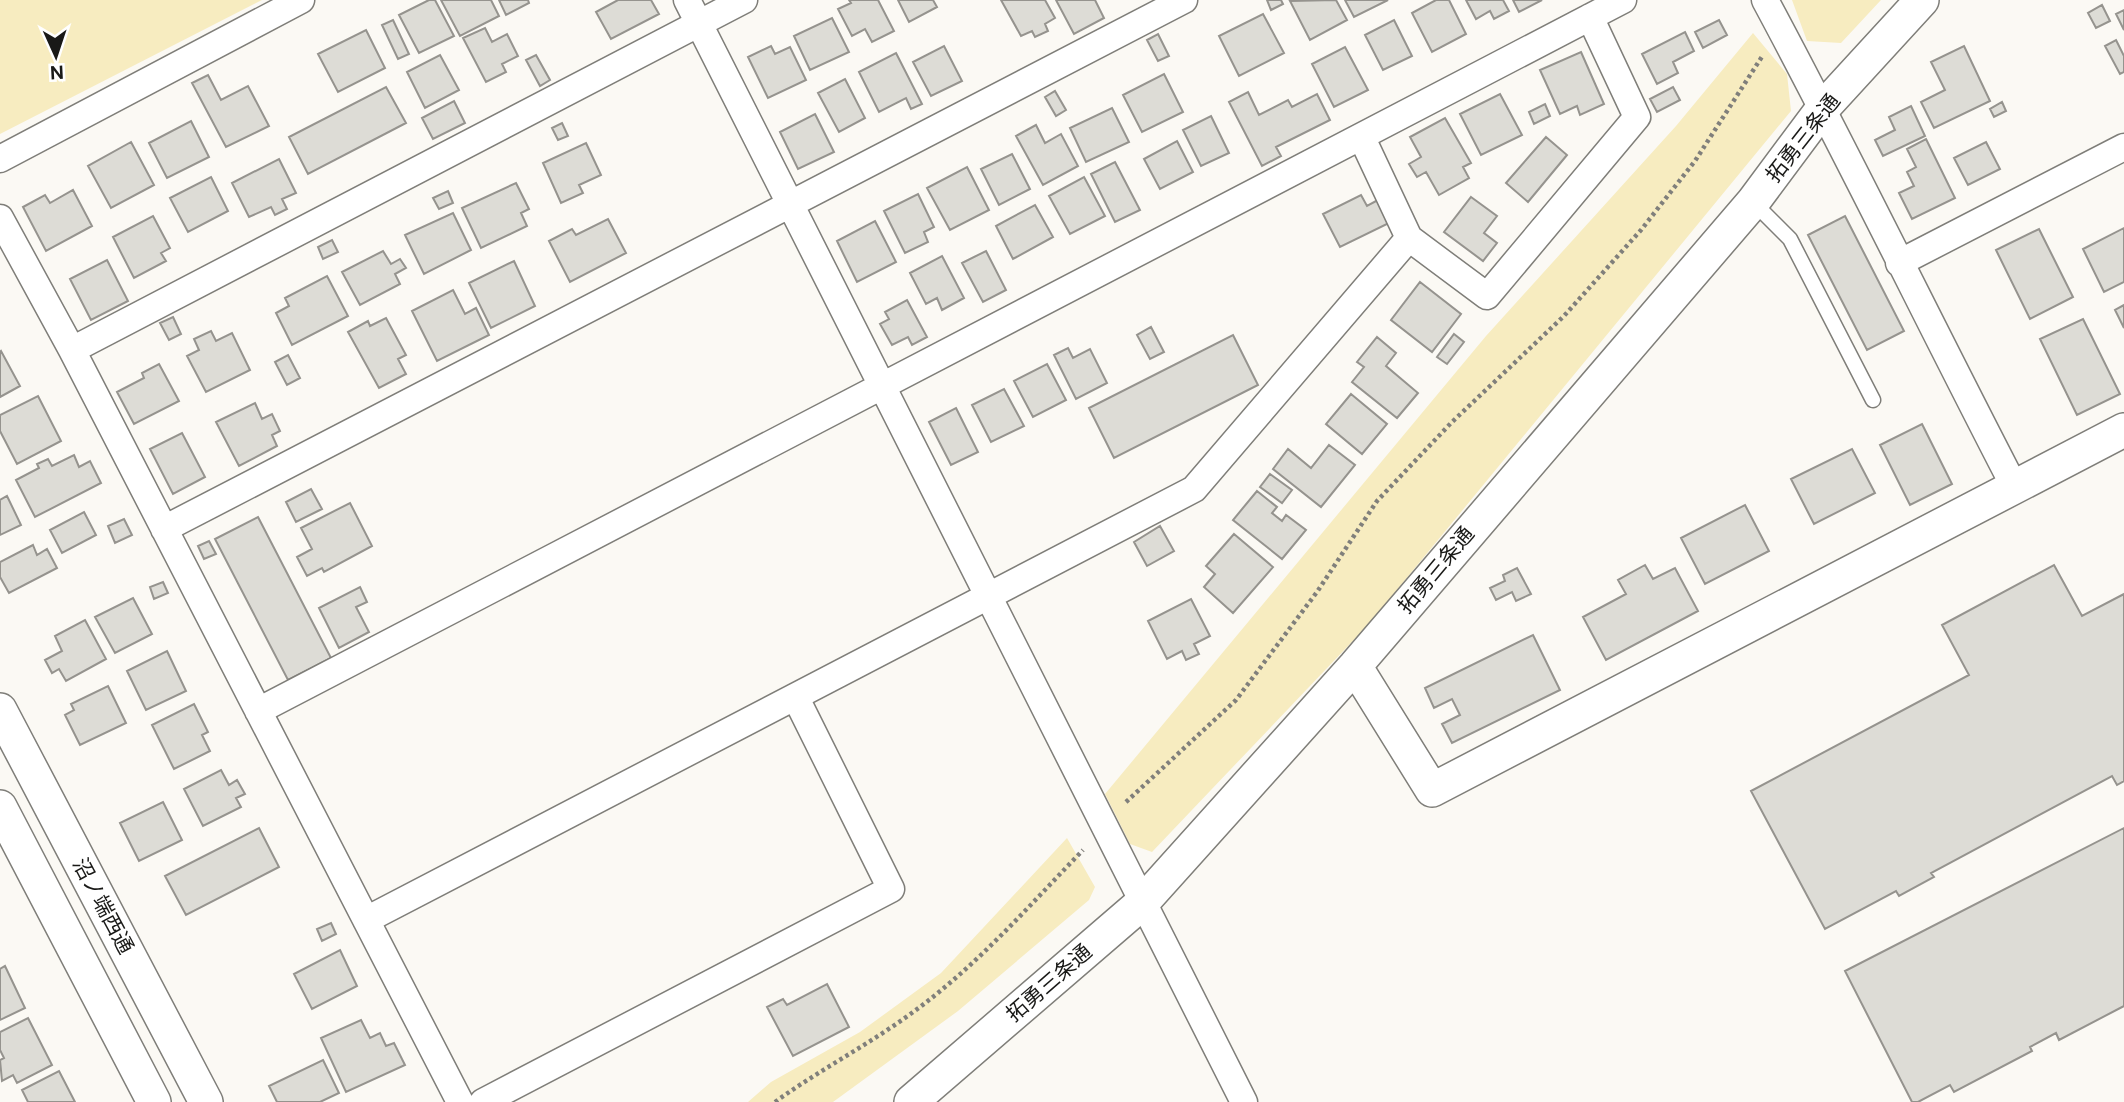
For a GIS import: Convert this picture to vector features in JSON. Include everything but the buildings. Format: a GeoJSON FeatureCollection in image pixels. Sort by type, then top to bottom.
{"type":"FeatureCollection","features":[{"type":"Feature","properties":{"kind":"street"},"geometry":{"type":"LineString","coordinates":[[0,159],[301,0]]}},
{"type":"Feature","properties":{"kind":"street"},"geometry":{"type":"LineString","coordinates":[[687,0],[1244,1102]]}},
{"type":"Feature","properties":{"kind":"street"},"geometry":{"type":"LineString","coordinates":[[72,350],[744,0]]}},
{"type":"Feature","properties":{"kind":"street"},"geometry":{"type":"LineString","coordinates":[[164,529],[1184,0]]}},
{"type":"Feature","properties":{"kind":"street"},"geometry":{"type":"LineString","coordinates":[[258,711],[1623,0]]}},
{"type":"Feature","properties":{"kind":"street"},"geometry":{"type":"LineString","coordinates":[[1765,0],[1823,108],[2014,486]]}},
{"type":"Feature","properties":{"kind":"street","name":"拓勇三条通"},"geometry":{"type":"LineString","coordinates":[[911,1102],[1142,903],[1355,666],[1753,202],[1823,108],[1922,0]]}},
{"type":"Feature","properties":{"kind":"street"},"geometry":{"type":"LineString","coordinates":[[1362,138],[1409,238],[1487,296],[1637,117],[1590,17]]}},
{"type":"Feature","properties":{"kind":"street"},"geometry":{"type":"LineString","coordinates":[[1899,263],[2124,147]]}},
{"type":"Feature","properties":{"kind":"street"},"geometry":{"type":"LineString","coordinates":[[0,218],[72,350],[460,1102]]}},
{"type":"Feature","properties":{"kind":"street"},"geometry":{"type":"LineString","coordinates":[[366,920],[1194,489],[1409,238]]}},
{"type":"Feature","properties":{"kind":"street"},"geometry":{"type":"LineString","coordinates":[[1355,666],[1432,790],[2124,430]]}},
{"type":"Feature","properties":{"kind":"street"},"geometry":{"type":"LineString","coordinates":[[483,1102],[891,889],[796,698]]}},
{"type":"Feature","properties":{"kind":"street","name":"沼ノ端西通"},"geometry":{"type":"LineString","coordinates":[[0,710],[206,1102]]}},
{"type":"Feature","properties":{"kind":"street"},"geometry":{"type":"LineString","coordinates":[[0,807],[154,1102]]}},
{"type":"Feature","properties":{"kind":"lane"},"geometry":{"type":"LineString","coordinates":[[1753,202],[1790,239],[1873,400]]}},
{"type":"Feature","properties":{"kind":"path"},"geometry":{"type":"LineString","coordinates":[[775,1102],[816,1072],[908,1016],[983,956],[1105,828],[1124,803],[1236,700],[1317,592],[1377,500],[1452,422],[1564,316],[1641,230],[1695,161],[1780,28]]}},
{"type":"Feature","properties":{"kind":"shaded area"},"geometry":{"type":"Polygon","coordinates":[[[0,0],[262,0],[0,134],[0,0]]]}},
{"type":"Feature","properties":{"kind":"shaded area"},"geometry":{"type":"Polygon","coordinates":[[[1792,0],[1881,0],[1841,43],[1807,41],[1792,0]]]}},
{"type":"Feature","properties":{"kind":"shaded area"},"geometry":{"type":"Polygon","coordinates":[[[1753,33],[1787,74],[1791,111],[1368,625],[1152,852],[1130,844],[1105,794],[1486,336],[1676,126],[1753,33]]]}},
{"type":"Feature","properties":{"kind":"shaded area"},"geometry":{"type":"Polygon","coordinates":[[[1067,838],[1095,887],[1089,900],[958,1011],[833,1102],[748,1102],[771,1082],[860,1032],[941,973],[1067,838]]]}}]}
